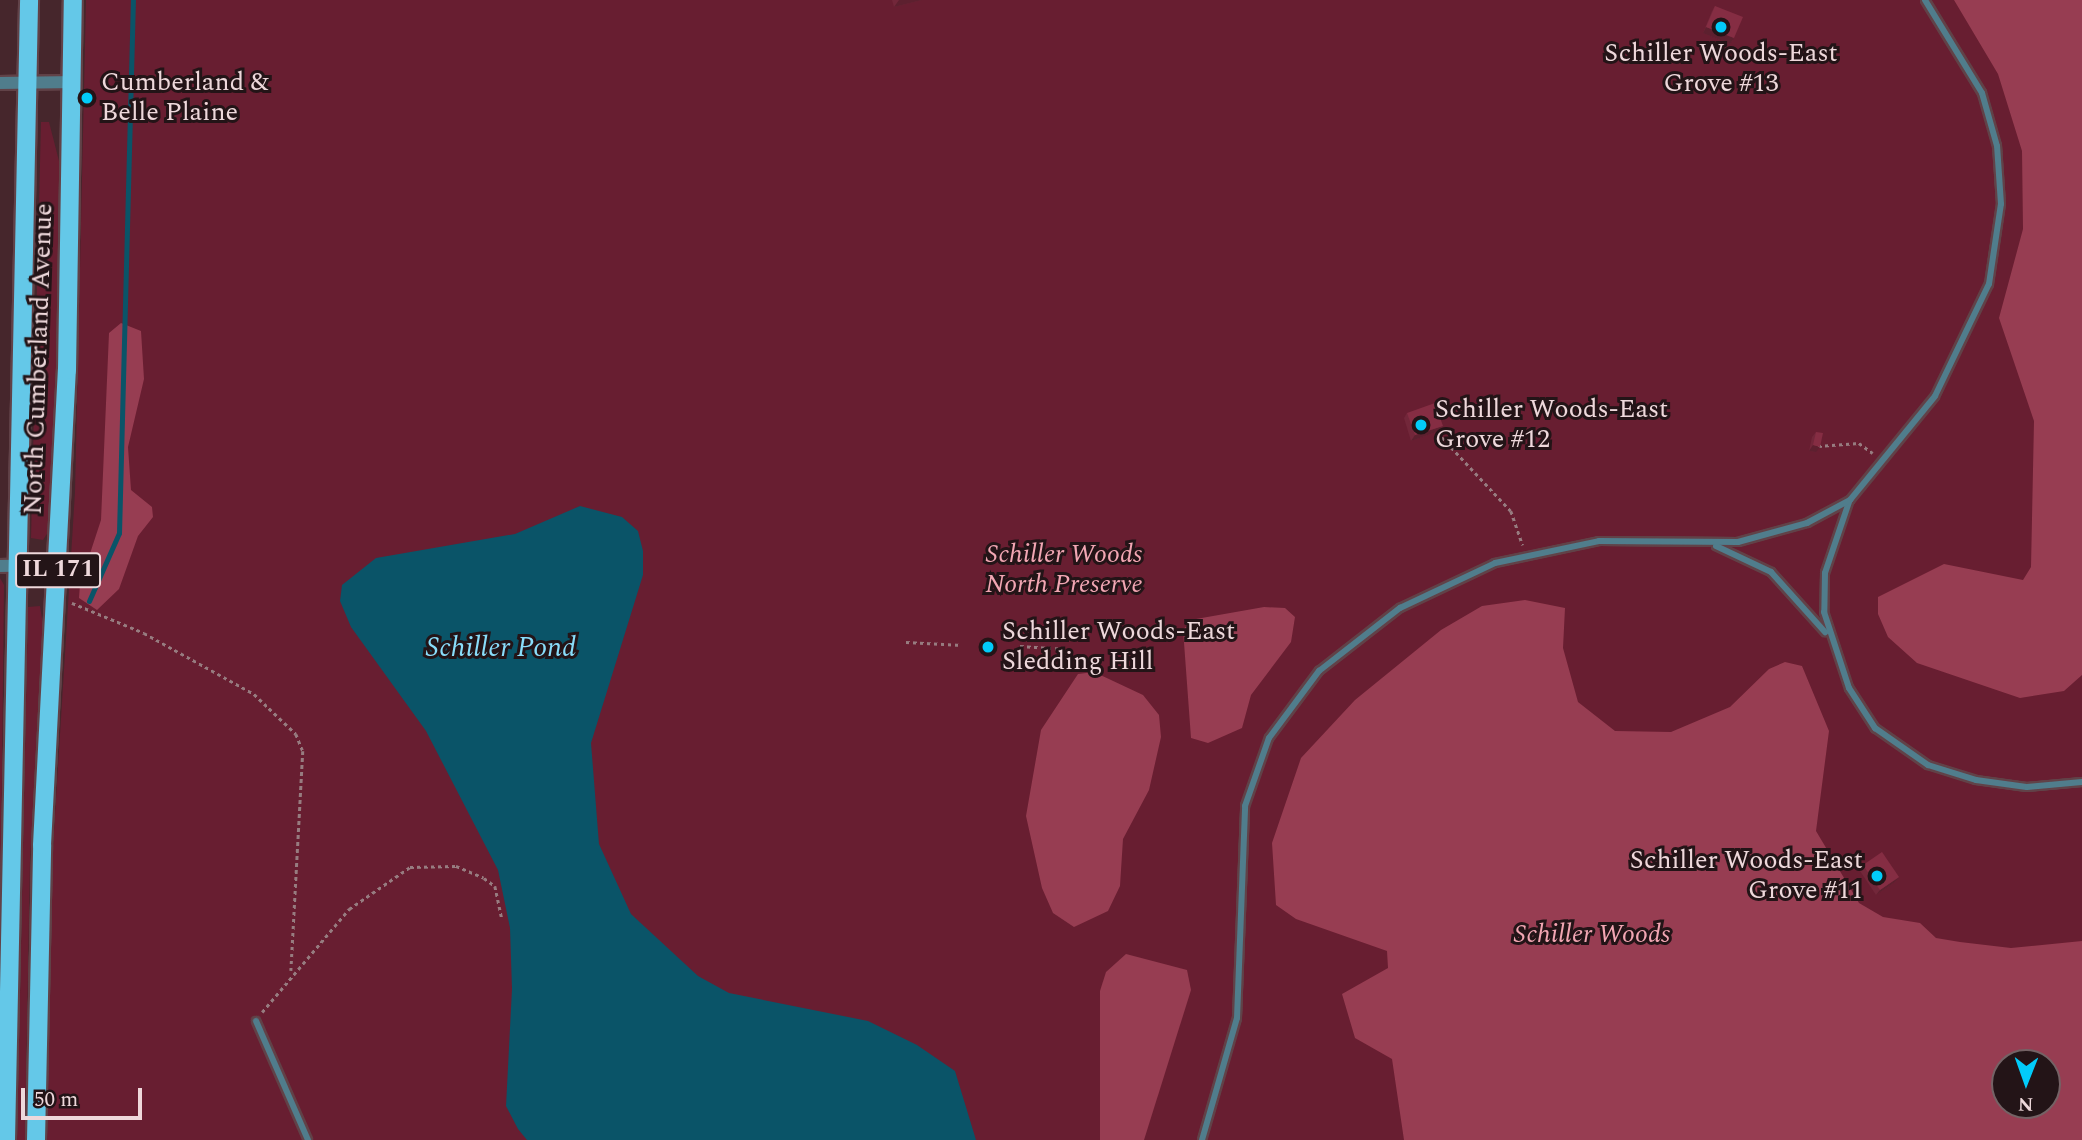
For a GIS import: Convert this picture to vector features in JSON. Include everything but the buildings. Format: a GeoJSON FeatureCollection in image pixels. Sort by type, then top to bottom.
{"type":"FeatureCollection","features":[{"type":"Feature","properties":{"kind":"main road","name":"North Cumberland Avenue"},"geometry":{"type":"LineString","coordinates":[[6,1140],[29,0]]}},
{"type":"Feature","properties":{"kind":"main road","name":"North Cumberland Avenue"},"geometry":{"type":"LineString","coordinates":[[36,1140],[42,845],[57,597],[73,0]]}},
{"type":"Feature","properties":{"kind":"street"},"geometry":{"type":"LineString","coordinates":[[0,83],[72,82]]}},
{"type":"Feature","properties":{"kind":"street"},"geometry":{"type":"LineString","coordinates":[[0,566],[58,565]]}},
{"type":"Feature","properties":{"kind":"lane"},"geometry":{"type":"LineString","coordinates":[[1826,633],[1825,573],[1850,500],[1883,463],[1952,369],[1989,284],[2000,230],[1997,146],[1982,93],[1925,0]]}},
{"type":"Feature","properties":{"kind":"lane"},"geometry":{"type":"LineString","coordinates":[[1202,1140],[1237,1018],[1241,838],[1251,781],[1269,738],[1310,681],[1375,625],[1431,590],[1525,555],[1599,541],[1710,544],[1784,531],[1850,500]]}},
{"type":"Feature","properties":{"kind":"lane"},"geometry":{"type":"LineString","coordinates":[[1710,544],[1771,572],[1803,600],[1826,633],[1862,711],[1928,765],[2002,785],[2082,782]]}},
{"type":"Feature","properties":{"kind":"lane"},"geometry":{"type":"LineString","coordinates":[[256,1021],[308,1140]]}},
{"type":"Feature","properties":{"kind":"path"},"geometry":{"type":"LineString","coordinates":[[1437,432],[1511,510],[1525,555]]}},
{"type":"Feature","properties":{"kind":"path"},"geometry":{"type":"LineString","coordinates":[[1818,446],[1859,443],[1883,463]]}},
{"type":"Feature","properties":{"kind":"path"},"geometry":{"type":"LineString","coordinates":[[57,597],[216,672],[254,694],[296,734],[303,751],[291,971]]}},
{"type":"Feature","properties":{"kind":"path"},"geometry":{"type":"LineString","coordinates":[[906,642],[962,645]]}},
{"type":"Feature","properties":{"kind":"path"},"geometry":{"type":"LineString","coordinates":[[1020,646],[1066,649]]}},
{"type":"Feature","properties":{"kind":"path"},"geometry":{"type":"LineString","coordinates":[[256,1021],[291,971],[349,909],[410,867],[456,866],[484,878],[495,886],[502,918]]}},
{"type":"Feature","properties":{"kind":"green space","name":"Schiller Woods North Preserve"},"geometry":{"type":"Polygon","coordinates":[[[86,0],[2082,0],[2082,1140],[47,1140],[50,896],[75,492],[86,0]]]}},
{"type":"Feature","properties":{"kind":"green space"},"geometry":{"type":"Polygon","coordinates":[[[1954,0],[2082,0],[2082,675],[2064,691],[2020,698],[1917,663],[1888,637],[1878,614],[1878,597],[1944,564],[2023,580],[2031,567],[2034,421],[1999,318],[2023,229],[2022,151],[1998,74],[1954,0]]]}},
{"type":"Feature","properties":{"kind":"green space"},"geometry":{"type":"Polygon","coordinates":[[[41,122],[49,122],[59,161],[59,293],[50,529],[43,540],[31,538],[41,122]]]}},
{"type":"Feature","properties":{"kind":"green space"},"geometry":{"type":"Polygon","coordinates":[[[121,323],[141,331],[144,379],[128,447],[131,490],[152,507],[153,517],[138,536],[119,589],[97,610],[79,598],[80,584],[101,520],[109,333],[121,323]]]}},
{"type":"Feature","properties":{"kind":"green space"},"geometry":{"type":"Polygon","coordinates":[[[0,578],[4,585],[0,960],[0,578]]]}},
{"type":"Feature","properties":{"kind":"green space","name":"Schiller Woods"},"geometry":{"type":"Polygon","coordinates":[[[1525,600],[1565,608],[1563,648],[1578,702],[1615,731],[1671,732],[1730,707],[1769,669],[1785,662],[1802,666],[1829,731],[1816,831],[1859,903],[1883,917],[1920,923],[1936,938],[2011,948],[2082,941],[2082,1140],[1404,1140],[1392,1059],[1355,1038],[1342,994],[1388,968],[1387,951],[1296,919],[1276,905],[1272,843],[1301,758],[1355,700],[1441,630],[1482,606],[1525,600]]]}},
{"type":"Feature","properties":{"kind":"green space"},"geometry":{"type":"Polygon","coordinates":[[[40,606],[44,631],[30,860],[25,1140],[17,1140],[28,607],[40,606]]]}},
{"type":"Feature","properties":{"kind":"green space"},"geometry":{"type":"Polygon","coordinates":[[[1264,607],[1285,608],[1295,617],[1291,642],[1251,695],[1242,728],[1208,743],[1191,738],[1183,629],[1196,619],[1264,607]]]}},
{"type":"Feature","properties":{"kind":"green space"},"geometry":{"type":"Polygon","coordinates":[[[1094,672],[1143,695],[1159,715],[1161,737],[1149,790],[1123,839],[1120,886],[1108,911],[1074,927],[1053,913],[1042,888],[1026,816],[1041,730],[1078,674],[1094,672]]]}},
{"type":"Feature","properties":{"kind":"green space"},"geometry":{"type":"Polygon","coordinates":[[[1126,954],[1187,970],[1191,990],[1144,1140],[1100,1140],[1100,991],[1106,972],[1126,954]]]}},
{"type":"Feature","properties":{"kind":"water","name":"Schiller Pond"},"geometry":{"type":"Polygon","coordinates":[[[580,506],[622,517],[638,531],[643,551],[643,575],[591,743],[599,844],[631,914],[698,976],[729,993],[868,1021],[917,1045],[955,1071],[976,1140],[527,1140],[518,1129],[506,1106],[512,989],[510,928],[498,870],[426,731],[351,627],[340,601],[342,585],[376,558],[515,534],[580,506]]]}},
{"type":"Feature","properties":{"kind":"waterway"},"geometry":{"type":"LineString","coordinates":[[89,601],[119,533],[133,0]]}},
{"type":"Feature","properties":{"kind":"place","name":"Schiller Woods-East Grove #13"},"geometry":{"type":"Point","coordinates":[1721,27]}},
{"type":"Feature","properties":{"kind":"place","name":"Cumberland & Belle Plaine"},"geometry":{"type":"Point","coordinates":[87,98]}},
{"type":"Feature","properties":{"kind":"place","name":"Schiller Woods-East Grove #12"},"geometry":{"type":"Point","coordinates":[1421,425]}},
{"type":"Feature","properties":{"kind":"place","name":"Schiller Woods-East Sledding Hill"},"geometry":{"type":"Point","coordinates":[988,647]}},
{"type":"Feature","properties":{"kind":"place","name":"Schiller Woods-East Grove #11"},"geometry":{"type":"Point","coordinates":[1877,876]}}]}
